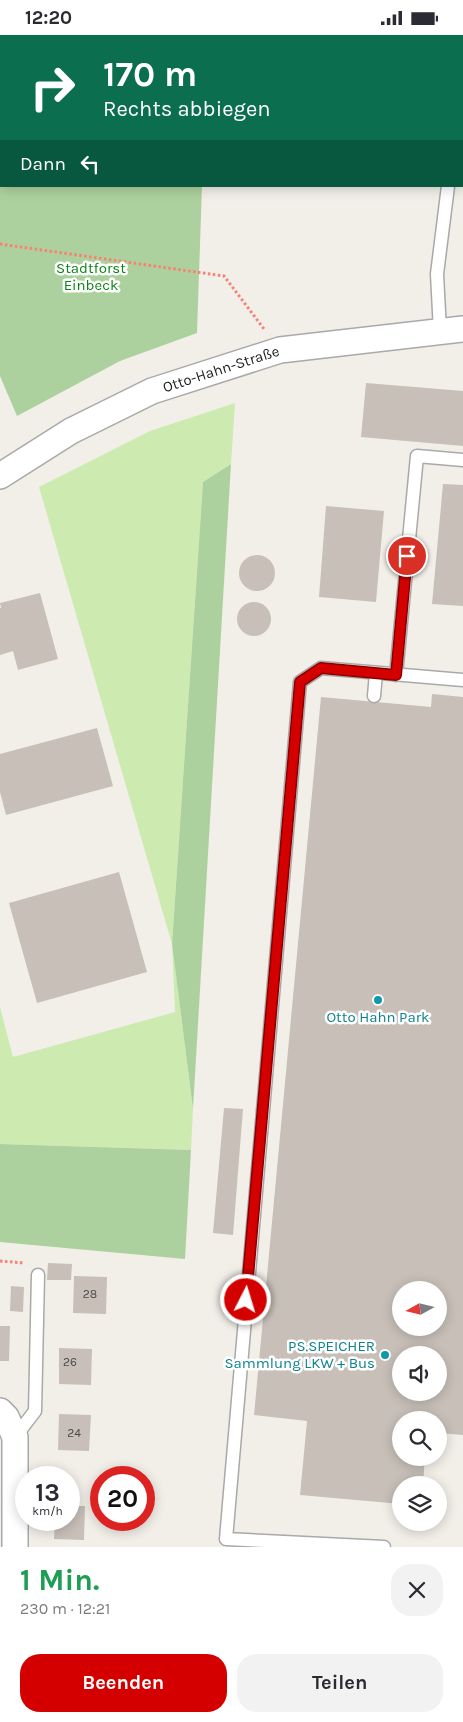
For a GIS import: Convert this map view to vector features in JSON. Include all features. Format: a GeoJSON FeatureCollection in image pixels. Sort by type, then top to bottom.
{"type":"FeatureCollection","features":[{"type":"Feature","properties":{"kind":"street","name":"Otto-Hahn-Straße"},"geometry":{"type":"LineString","coordinates":[[0,476],[71,431],[152,391],[280,350],[452,330]]}},
{"type":"Feature","properties":{"kind":"street"},"geometry":{"type":"LineString","coordinates":[[0,1411],[6,1417],[16,1437],[15,1547]]}},
{"type":"Feature","properties":{"kind":"lane"},"geometry":{"type":"LineString","coordinates":[[448,187],[437,274],[452,330]]}},
{"type":"Feature","properties":{"kind":"lane"},"geometry":{"type":"LineString","coordinates":[[396,675],[417,457],[463,460]]}},
{"type":"Feature","properties":{"kind":"lane"},"geometry":{"type":"LineString","coordinates":[[384,1547],[226,1539],[300,682],[321,668],[463,680]]}},
{"type":"Feature","properties":{"kind":"lane"},"geometry":{"type":"LineString","coordinates":[[374,696],[376,673]]}},
{"type":"Feature","properties":{"kind":"lane"},"geometry":{"type":"LineString","coordinates":[[16,1437],[35,1411],[38,1275]]}},
{"type":"Feature","properties":{"kind":"path"},"geometry":{"type":"LineString","coordinates":[[0,243],[224,276],[280,350]]}},
{"type":"Feature","properties":{"kind":"path"},"geometry":{"type":"LineString","coordinates":[[0,1261],[28,1263],[38,1275]]}},
{"type":"Feature","properties":{"kind":"green space","name":"Stadtforst Einbeck"},"geometry":{"type":"Polygon","coordinates":[[[0,187],[202,187],[197,333],[120,361],[17,416],[0,376],[0,187]]]}},
{"type":"Feature","properties":{"kind":"green space"},"geometry":{"type":"Polygon","coordinates":[[[235,403],[231,464],[203,482],[172,944],[39,487],[150,431],[235,403]]]}},
{"type":"Feature","properties":{"kind":"green space"},"geometry":{"type":"Polygon","coordinates":[[[231,464],[193,1109],[172,944],[203,482],[231,464]]]}},
{"type":"Feature","properties":{"kind":"green space"},"geometry":{"type":"Polygon","coordinates":[[[172,944],[193,1109],[191,1150],[0,1144],[0,1007],[13,1057],[175,1012],[172,944]]]}},
{"type":"Feature","properties":{"kind":"green space"},"geometry":{"type":"Polygon","coordinates":[[[0,1144],[191,1150],[185,1259],[0,1242],[0,1144]]]}},
{"type":"Feature","properties":{"kind":"building"},"geometry":{"type":"Polygon","coordinates":[[[366,383],[463,391],[463,446],[361,437],[366,383]]]}},
{"type":"Feature","properties":{"kind":"building"},"geometry":{"type":"Polygon","coordinates":[[[443,484],[463,485],[463,606],[432,604],[443,484]]]}},
{"type":"Feature","properties":{"kind":"building"},"geometry":{"type":"Polygon","coordinates":[[[326,506],[384,511],[376,602],[319,597],[326,506]]]}},
{"type":"Feature","properties":{"kind":"building"},"geometry":{"type":"Polygon","coordinates":[[[257,555],[264,556],[270,560],[274,566],[274,580],[270,586],[264,590],[257,591],[250,590],[244,586],[240,580],[239,573],[240,566],[244,560],[250,556],[257,555]]]}},
{"type":"Feature","properties":{"kind":"building"},"geometry":{"type":"Polygon","coordinates":[[[40,593],[58,659],[18,670],[13,651],[0,655],[0,603],[40,593]]]}},
{"type":"Feature","properties":{"kind":"building"},"geometry":{"type":"Polygon","coordinates":[[[254,602],[266,607],[271,619],[266,631],[254,636],[242,631],[237,619],[242,607],[254,602]]]}},
{"type":"Feature","properties":{"kind":"building","name":"Otto Hahn Park"},"geometry":{"type":"Polygon","coordinates":[[[432,694],[463,697],[463,1435],[447,1434],[447,1411],[392,1411],[392,1466],[424,1466],[424,1476],[392,1476],[392,1503],[300,1495],[307,1421],[254,1415],[321,697],[431,707],[432,694]]]}},
{"type":"Feature","properties":{"kind":"building"},"geometry":{"type":"Polygon","coordinates":[[[97,728],[113,786],[6,815],[0,792],[0,754],[97,728]]]}},
{"type":"Feature","properties":{"kind":"building"},"geometry":{"type":"Polygon","coordinates":[[[119,872],[147,972],[37,1003],[9,903],[119,872]]]}},
{"type":"Feature","properties":{"kind":"building"},"geometry":{"type":"Polygon","coordinates":[[[224,1108],[243,1109],[233,1235],[213,1233],[224,1108]]]}},
{"type":"Feature","properties":{"kind":"building"},"geometry":{"type":"Polygon","coordinates":[[[48,1263],[72,1264],[71,1280],[47,1280],[48,1263]]]}},
{"type":"Feature","properties":{"kind":"building"},"geometry":{"type":"Polygon","coordinates":[[[74,1276],[107,1277],[106,1314],[73,1313],[74,1276]]]}},
{"type":"Feature","properties":{"kind":"building"},"geometry":{"type":"Polygon","coordinates":[[[11,1286],[24,1287],[23,1312],[10,1311],[11,1286]]]}},
{"type":"Feature","properties":{"kind":"building"},"geometry":{"type":"Polygon","coordinates":[[[0,1326],[10,1326],[9,1361],[0,1361],[0,1326]]]}},
{"type":"Feature","properties":{"kind":"building"},"geometry":{"type":"Polygon","coordinates":[[[59,1348],[92,1349],[91,1385],[59,1384],[59,1348]]]}},
{"type":"Feature","properties":{"kind":"building"},"geometry":{"type":"Polygon","coordinates":[[[59,1414],[91,1415],[89,1451],[58,1450],[59,1414]]]}},
{"type":"Feature","properties":{"kind":"building"},"geometry":{"type":"Polygon","coordinates":[[[80,1506],[85,1506],[84,1540],[54,1539],[54,1531],[80,1531],[80,1506]]]}},
{"type":"Feature","properties":{"kind":"place","name":"Otto Hahn Park"},"geometry":{"type":"Point","coordinates":[378,1000]}},
{"type":"Feature","properties":{"kind":"place","name":"PS.SPEICHER Sammlung LKW + Bus"},"geometry":{"type":"Point","coordinates":[385,1355]}},
{"type":"Feature","properties":{"kind":"route"},"geometry":{"type":"LineString","coordinates":[[246,1300],[300,682],[321,668],[396,675],[407,556]]}}]}
